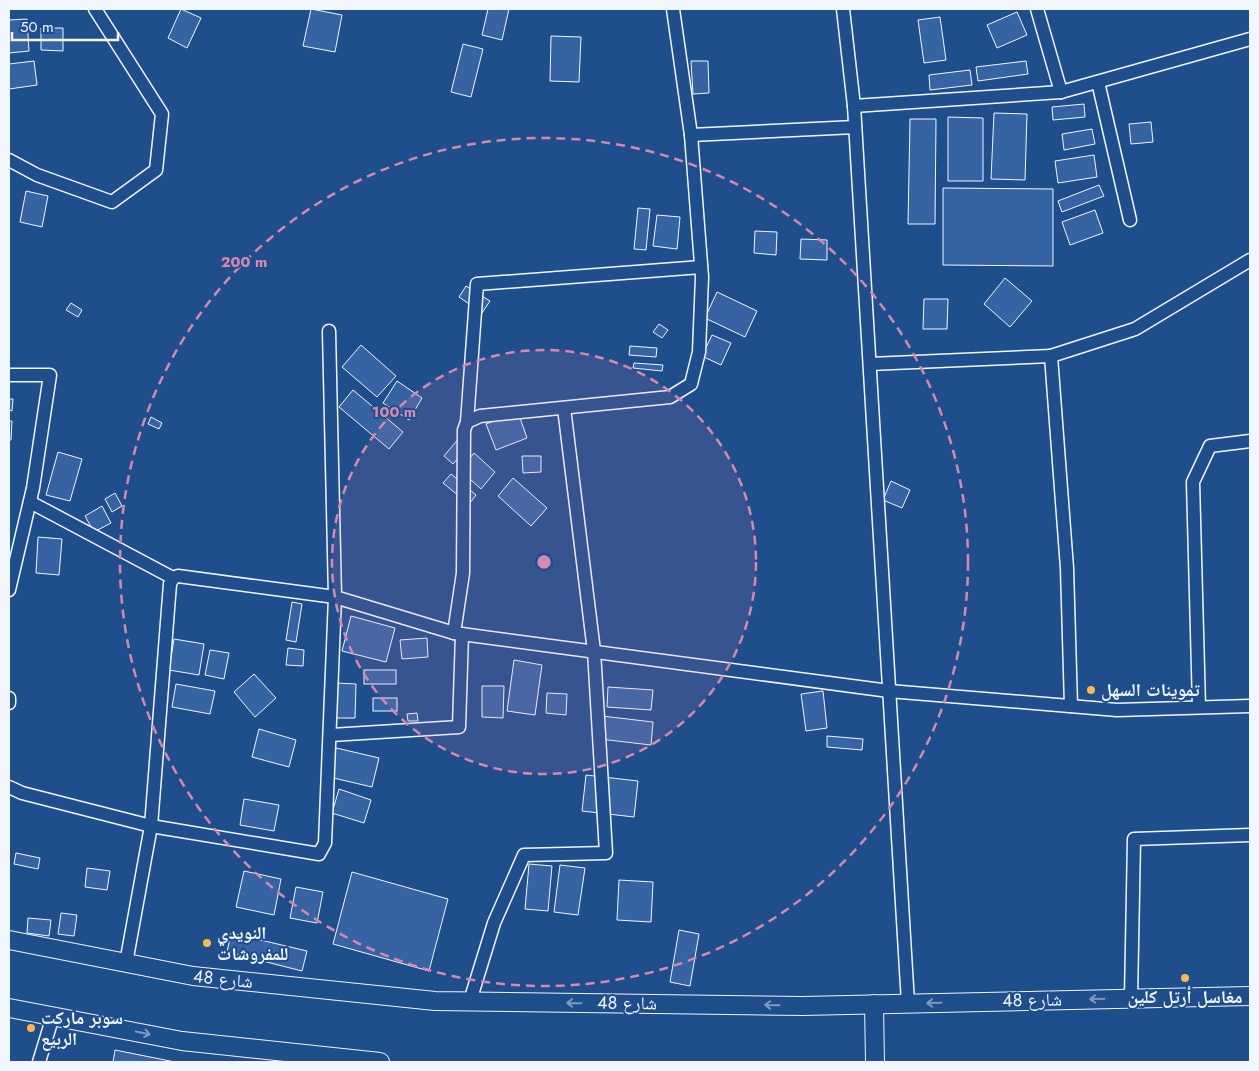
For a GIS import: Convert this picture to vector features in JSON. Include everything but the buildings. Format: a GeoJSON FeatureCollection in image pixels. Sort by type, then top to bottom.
{"type":"FeatureCollection","features":[{"type":"Feature","properties":{"kind":"main road","name":"شارع 48"},"geometry":{"type":"LineString","coordinates":[[9,940],[192,976],[435,1001],[802,1006],[1250,996]]}},
{"type":"Feature","properties":{"kind":"main road"},"geometry":{"type":"LineString","coordinates":[[874,1004],[875,1062]]}},
{"type":"Feature","properties":{"kind":"main road"},"geometry":{"type":"LineString","coordinates":[[9,1008],[182,1041],[380,1062]]}},
{"type":"Feature","properties":{"kind":"street"},"geometry":{"type":"LineString","coordinates":[[9,160],[37,175],[112,202],[156,170],[162,114],[95,9]]}},
{"type":"Feature","properties":{"kind":"street"},"geometry":{"type":"LineString","coordinates":[[467,422],[480,416],[670,397],[691,384],[700,352],[701,267],[692,135],[672,9]]}},
{"type":"Feature","properties":{"kind":"street"},"geometry":{"type":"LineString","coordinates":[[843,9],[854,106],[908,1003]]}},
{"type":"Feature","properties":{"kind":"street"},"geometry":{"type":"LineString","coordinates":[[1037,9],[1061,92]]}},
{"type":"Feature","properties":{"kind":"street"},"geometry":{"type":"LineString","coordinates":[[854,106],[1061,92],[1250,39]]}},
{"type":"Feature","properties":{"kind":"street"},"geometry":{"type":"LineString","coordinates":[[1098,82],[1130,220]]}},
{"type":"Feature","properties":{"kind":"street"},"geometry":{"type":"LineString","coordinates":[[692,135],[855,128]]}},
{"type":"Feature","properties":{"kind":"street"},"geometry":{"type":"LineString","coordinates":[[870,364],[1051,356],[1135,329],[1250,260]]}},
{"type":"Feature","properties":{"kind":"street"},"geometry":{"type":"LineString","coordinates":[[331,735],[459,726],[458,633],[463,573],[464,430],[467,422],[478,284],[701,267]]}},
{"type":"Feature","properties":{"kind":"street"},"geometry":{"type":"LineString","coordinates":[[9,787],[22,793],[150,826],[319,854],[325,843],[336,597],[328,332]]}},
{"type":"Feature","properties":{"kind":"street"},"geometry":{"type":"LineString","coordinates":[[1051,356],[1067,568],[1071,706]]}},
{"type":"Feature","properties":{"kind":"street"},"geometry":{"type":"LineString","coordinates":[[9,375],[50,375],[30,502],[9,590]]}},
{"type":"Feature","properties":{"kind":"street"},"geometry":{"type":"LineString","coordinates":[[470,1001],[494,922],[524,855],[606,853],[594,651],[564,408]]}},
{"type":"Feature","properties":{"kind":"street"},"geometry":{"type":"LineString","coordinates":[[1199,706],[1193,482],[1210,446],[1250,441]]}},
{"type":"Feature","properties":{"kind":"street"},"geometry":{"type":"LineString","coordinates":[[30,502],[173,578]]}},
{"type":"Feature","properties":{"kind":"street"},"geometry":{"type":"LineString","coordinates":[[126,963],[150,826],[170,584],[173,578],[178,576],[336,597],[458,633],[889,691],[1117,710],[1199,706],[1250,706]]}},
{"type":"Feature","properties":{"kind":"street"},"geometry":{"type":"LineString","coordinates":[[9,698],[9,703]]}},
{"type":"Feature","properties":{"kind":"street"},"geometry":{"type":"LineString","coordinates":[[1130,998],[1134,839],[1250,835]]}},
{"type":"Feature","properties":{"kind":"street"},"geometry":{"type":"LineString","coordinates":[[39,1062],[53,1016]]}},
{"type":"Feature","properties":{"kind":"place","name":"تموينات السهل"},"geometry":{"type":"Point","coordinates":[1091,690]}},
{"type":"Feature","properties":{"kind":"place","name":"النويدي للمفروشات"},"geometry":{"type":"Point","coordinates":[207,943]}},
{"type":"Feature","properties":{"kind":"place","name":"مغاسل أرتل كلين"},"geometry":{"type":"Point","coordinates":[1185,978]}},
{"type":"Feature","properties":{"kind":"place","name":"سوبر ماركت الربيع"},"geometry":{"type":"Point","coordinates":[31,1028]}}]}
